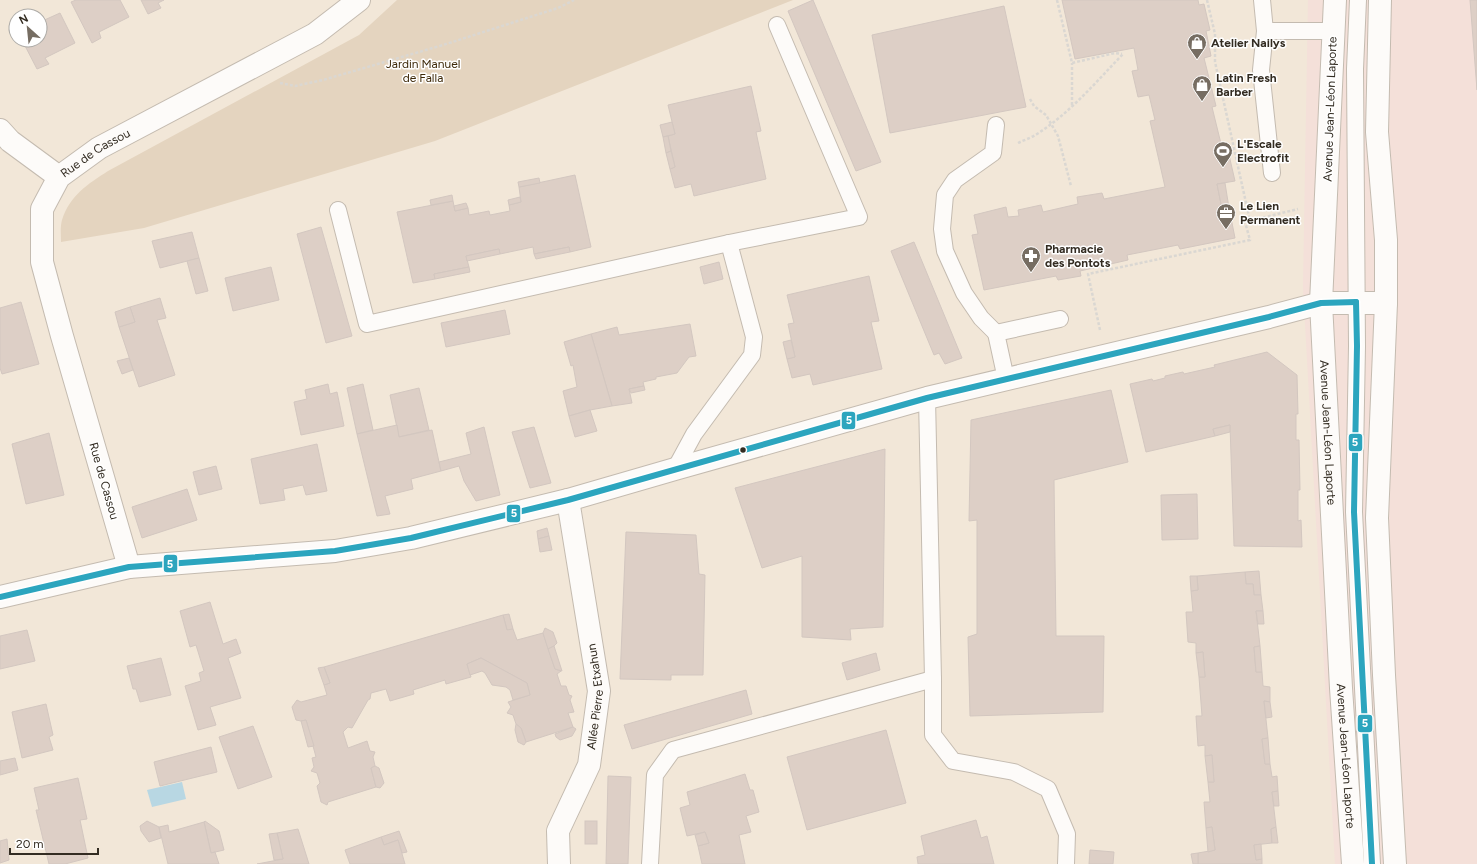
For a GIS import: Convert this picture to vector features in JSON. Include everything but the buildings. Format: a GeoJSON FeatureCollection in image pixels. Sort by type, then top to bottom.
{"type":"FeatureCollection","features":[{"type":"Feature","properties":{"kind":"street","name":"Rue de Cassou"},"geometry":{"type":"LineString","coordinates":[[129,567],[42,262],[42,209],[60,177],[99,148],[314,34],[359,0]]}},
{"type":"Feature","properties":{"kind":"street","name":"Avenue Jean-Léon Laporte"},"geometry":{"type":"LineString","coordinates":[[1334,0],[1321,303],[1341,688],[1353,864]]}},
{"type":"Feature","properties":{"kind":"street"},"geometry":{"type":"LineString","coordinates":[[1380,0],[1377,132],[1386,240],[1386,303],[1377,518],[1384,684],[1395,864]]}},
{"type":"Feature","properties":{"kind":"street"},"geometry":{"type":"LineString","coordinates":[[0,130],[10,141],[60,177]]}},
{"type":"Feature","properties":{"kind":"street"},"geometry":{"type":"LineString","coordinates":[[0,597],[129,567],[335,551],[411,538],[568,500],[927,398],[1269,317],[1321,303],[1386,303]]}},
{"type":"Feature","properties":{"kind":"street","name":"Allée Pierre Etxahun"},"geometry":{"type":"LineString","coordinates":[[559,864],[558,831],[589,765],[599,691],[568,500]]}},
{"type":"Feature","properties":{"kind":"lane"},"geometry":{"type":"LineString","coordinates":[[1262,0],[1265,31],[1261,70],[1272,173]]}},
{"type":"Feature","properties":{"kind":"lane","name":"Avenue Jean-Léon Laporte"},"geometry":{"type":"LineString","coordinates":[[1358,0],[1355,69],[1357,346],[1354,512],[1372,864]]}},
{"type":"Feature","properties":{"kind":"lane"},"geometry":{"type":"LineString","coordinates":[[338,210],[367,324],[729,243],[859,217],[777,25]]}},
{"type":"Feature","properties":{"kind":"lane"},"geometry":{"type":"LineString","coordinates":[[1265,31],[1333,31]]}},
{"type":"Feature","properties":{"kind":"lane"},"geometry":{"type":"LineString","coordinates":[[996,125],[993,153],[955,180],[945,195],[942,229],[945,251],[964,293],[981,318],[996,333],[1006,379]]}},
{"type":"Feature","properties":{"kind":"lane"},"geometry":{"type":"LineString","coordinates":[[675,469],[694,434],[752,355],[754,337],[729,243]]}},
{"type":"Feature","properties":{"kind":"lane"},"geometry":{"type":"LineString","coordinates":[[996,333],[1060,319]]}},
{"type":"Feature","properties":{"kind":"lane"},"geometry":{"type":"LineString","coordinates":[[927,398],[933,735],[952,761],[1014,772],[1048,789],[1067,834],[1066,864]]}},
{"type":"Feature","properties":{"kind":"lane"},"geometry":{"type":"LineString","coordinates":[[650,864],[655,774],[673,750],[933,680]]}},
{"type":"Feature","properties":{"kind":"path"},"geometry":{"type":"LineString","coordinates":[[276,82],[296,86],[323,80],[443,45],[558,8],[574,0]]}},
{"type":"Feature","properties":{"kind":"path"},"geometry":{"type":"LineString","coordinates":[[1057,0],[1072,63],[1072,105]]}},
{"type":"Feature","properties":{"kind":"path"},"geometry":{"type":"LineString","coordinates":[[1206,0],[1215,34],[1215,62],[1250,221]]}},
{"type":"Feature","properties":{"kind":"path"},"geometry":{"type":"LineString","coordinates":[[993,153],[1036,135],[1051,124],[1123,54],[1115,53],[1072,63]]}},
{"type":"Feature","properties":{"kind":"path"},"geometry":{"type":"LineString","coordinates":[[1030,99],[1034,106],[1046,115],[1058,136],[1071,186]]}},
{"type":"Feature","properties":{"kind":"path"},"geometry":{"type":"LineString","coordinates":[[1100,333],[1088,274],[1250,240],[1246,222],[1299,209]]}},
{"type":"Feature","properties":{"kind":"shaded area"},"geometry":{"type":"Polygon","coordinates":[[[1308,0],[1477,0],[1477,864],[1335,864],[1303,287],[1308,0]]]}},
{"type":"Feature","properties":{"kind":"green space","name":"Jardin Manuel de Falla"},"geometry":{"type":"Polygon","coordinates":[[[397,0],[793,0],[435,141],[144,228],[61,242],[61,223],[65,211],[80,191],[108,171],[359,35],[397,0]]]}},
{"type":"Feature","properties":{"kind":"water"},"geometry":{"type":"Polygon","coordinates":[[[182,782],[186,799],[152,807],[147,790],[182,782]]]}},
{"type":"Feature","properties":{"kind":"transit line","name":"5"},"geometry":{"type":"LineString","coordinates":[[1356,302],[1357,346],[1354,512],[1372,864]]}},
{"type":"Feature","properties":{"kind":"transit line","name":"5"},"geometry":{"type":"LineString","coordinates":[[0,597],[129,567],[335,551],[411,538],[568,500],[927,398],[1269,317],[1321,303],[1356,302]]}},
{"type":"Feature","properties":{"kind":"place","name":"Atelier Nailys"},"geometry":{"type":"Point","coordinates":[1197,60]}},
{"type":"Feature","properties":{"kind":"place","name":"Latin Fresh Barber"},"geometry":{"type":"Point","coordinates":[1202,102]}},
{"type":"Feature","properties":{"kind":"place","name":"L'Escale Electrofit"},"geometry":{"type":"Point","coordinates":[1223,168]}},
{"type":"Feature","properties":{"kind":"place","name":"Le Lien Permanent"},"geometry":{"type":"Point","coordinates":[1226,230]}},
{"type":"Feature","properties":{"kind":"place","name":"Pharmacie des Pontots"},"geometry":{"type":"Point","coordinates":[1031,273]}}]}
